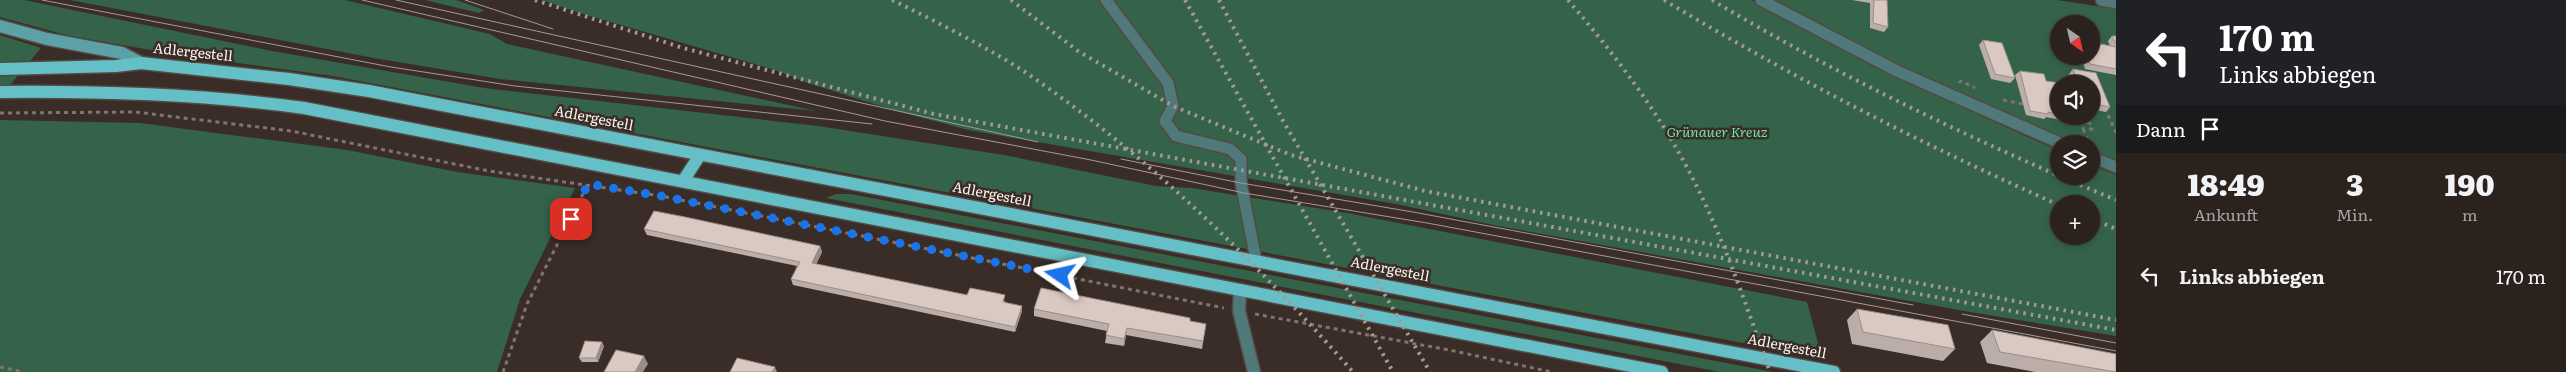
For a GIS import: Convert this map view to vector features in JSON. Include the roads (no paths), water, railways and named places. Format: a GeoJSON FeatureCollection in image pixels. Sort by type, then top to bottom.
{"type":"FeatureCollection","features":[{"type":"Feature","properties":{"kind":"main road","name":"Adlergestell"},"geometry":{"type":"LineString","coordinates":[[0,26],[47,39],[122,53],[141,63]]}},
{"type":"Feature","properties":{"kind":"main road","name":"Adlergestell"},"geometry":{"type":"LineString","coordinates":[[0,69],[116,66],[141,63],[290,79],[369,91],[1834,372]]}},
{"type":"Feature","properties":{"kind":"main road"},"geometry":{"type":"LineString","coordinates":[[0,92],[97,90],[257,101],[683,181],[1662,372]]}},
{"type":"Feature","properties":{"kind":"main road"},"geometry":{"type":"LineString","coordinates":[[683,181],[700,155]]}},
{"type":"Feature","properties":{"kind":"street"},"geometry":{"type":"LineString","coordinates":[[2102,0],[2116,2]]}},
{"type":"Feature","properties":{"kind":"street"},"geometry":{"type":"LineString","coordinates":[[1240,290],[1238,311],[1254,372]]}},
{"type":"Feature","properties":{"kind":"lane"},"geometry":{"type":"LineString","coordinates":[[1106,0],[1168,83],[1173,106],[1165,121],[1176,136],[1230,149],[1241,159],[1242,183],[1256,260]]}},
{"type":"Feature","properties":{"kind":"lane"},"geometry":{"type":"LineString","coordinates":[[1761,0],[1897,71],[2050,139]]}},
{"type":"Feature","properties":{"kind":"lane"},"geometry":{"type":"LineString","coordinates":[[2100,161],[2116,167]]}},
{"type":"Feature","properties":{"kind":"tram line"},"geometry":{"type":"LineString","coordinates":[[42,0],[391,67],[515,86],[872,124]]}},
{"type":"Feature","properties":{"kind":"tram line"},"geometry":{"type":"LineString","coordinates":[[362,0],[885,121],[1091,160],[1244,193],[1427,223],[2116,351]]}},
{"type":"Feature","properties":{"kind":"tram line"},"geometry":{"type":"LineString","coordinates":[[396,0],[1038,142]]}},
{"type":"Feature","properties":{"kind":"tram line"},"geometry":{"type":"LineString","coordinates":[[465,0],[553,29]]}},
{"type":"Feature","properties":{"kind":"tram line"},"geometry":{"type":"LineString","coordinates":[[1121,159],[1241,183],[1413,212],[1913,305]]}},
{"type":"Feature","properties":{"kind":"tram line"},"geometry":{"type":"LineString","coordinates":[[1962,314],[2116,343]]}},
{"type":"Feature","properties":{"kind":"railway"},"geometry":{"type":"LineString","coordinates":[[535,0],[683,48],[934,114],[1127,149]]}},
{"type":"Feature","properties":{"kind":"railway"},"geometry":{"type":"LineString","coordinates":[[892,0],[960,34],[1025,72],[1071,104],[1127,149]]}},
{"type":"Feature","properties":{"kind":"railway"},"geometry":{"type":"LineString","coordinates":[[1011,0],[1078,51],[1173,106],[1266,145]]}},
{"type":"Feature","properties":{"kind":"railway"},"geometry":{"type":"LineString","coordinates":[[1185,0],[1266,145]]}},
{"type":"Feature","properties":{"kind":"railway"},"geometry":{"type":"LineString","coordinates":[[1219,0],[1305,159]]}},
{"type":"Feature","properties":{"kind":"railway"},"geometry":{"type":"LineString","coordinates":[[1568,0],[1637,87],[1652,109],[1694,181],[1724,247]]}},
{"type":"Feature","properties":{"kind":"railway"},"geometry":{"type":"LineString","coordinates":[[1664,0],[1809,83],[1908,134],[2050,201]]}},
{"type":"Feature","properties":{"kind":"railway"},"geometry":{"type":"LineString","coordinates":[[1712,0],[1810,56],[1911,108],[2116,200]]}},
{"type":"Feature","properties":{"kind":"railway"},"geometry":{"type":"LineString","coordinates":[[1266,145],[1305,159]]}},
{"type":"Feature","properties":{"kind":"railway"},"geometry":{"type":"LineString","coordinates":[[1266,145],[1285,178]]}},
{"type":"Feature","properties":{"kind":"railway"},"geometry":{"type":"LineString","coordinates":[[1127,149],[1285,178]]}},
{"type":"Feature","properties":{"kind":"railway"},"geometry":{"type":"LineString","coordinates":[[1127,149],[1157,174],[1238,250],[1316,330],[1353,372]]}},
{"type":"Feature","properties":{"kind":"railway"},"geometry":{"type":"LineString","coordinates":[[1305,159],[1425,191],[1724,247]]}},
{"type":"Feature","properties":{"kind":"railway"},"geometry":{"type":"LineString","coordinates":[[1305,159],[1320,185]]}},
{"type":"Feature","properties":{"kind":"railway"},"geometry":{"type":"LineString","coordinates":[[1285,178],[1320,185]]}},
{"type":"Feature","properties":{"kind":"railway"},"geometry":{"type":"LineString","coordinates":[[1285,178],[1393,372]]}},
{"type":"Feature","properties":{"kind":"railway"},"geometry":{"type":"LineString","coordinates":[[1320,185],[1729,259]]}},
{"type":"Feature","properties":{"kind":"railway"},"geometry":{"type":"LineString","coordinates":[[1320,185],[1430,372]]}},
{"type":"Feature","properties":{"kind":"railway"},"geometry":{"type":"LineString","coordinates":[[2100,222],[2116,229]]}},
{"type":"Feature","properties":{"kind":"railway"},"geometry":{"type":"LineString","coordinates":[[1724,247],[2116,320]]}},
{"type":"Feature","properties":{"kind":"railway"},"geometry":{"type":"LineString","coordinates":[[1724,247],[1729,259]]}},
{"type":"Feature","properties":{"kind":"railway"},"geometry":{"type":"LineString","coordinates":[[1729,259],[2116,330]]}},
{"type":"Feature","properties":{"kind":"railway"},"geometry":{"type":"LineString","coordinates":[[1729,259],[1770,372]]}},
{"type":"Feature","properties":{"kind":"park label","name":"Grünauer Kreuz"},"geometry":{"type":"Point","coordinates":[1717,132]}}]}
